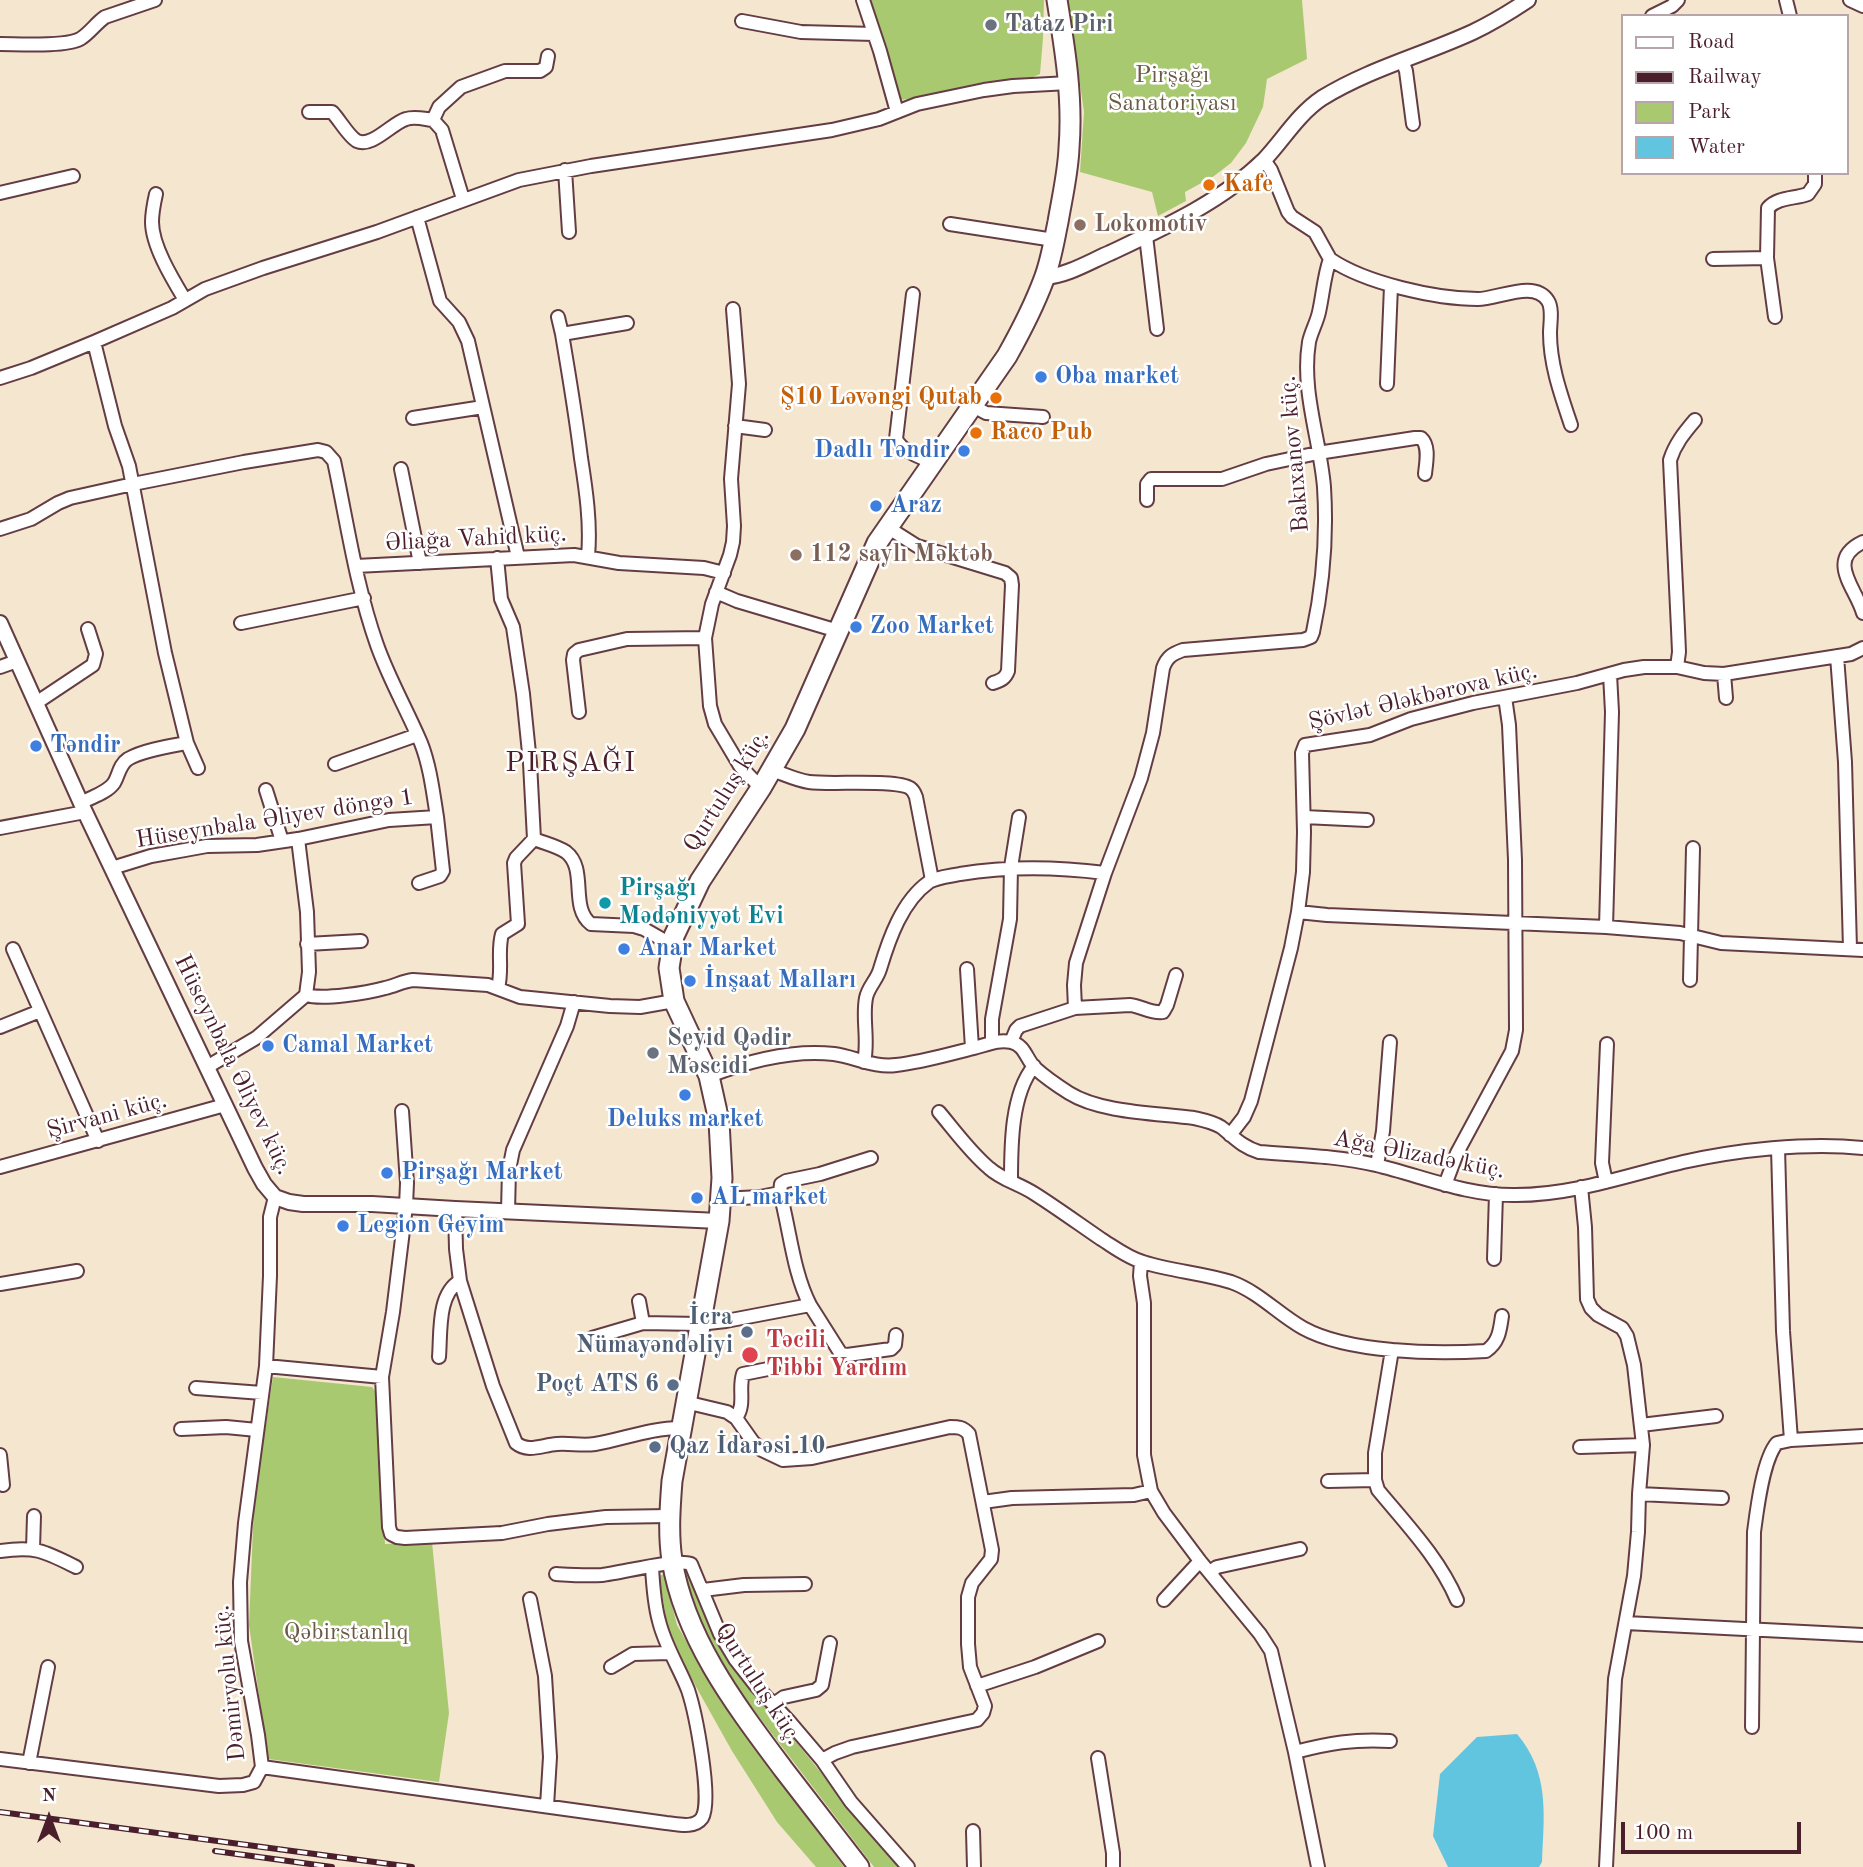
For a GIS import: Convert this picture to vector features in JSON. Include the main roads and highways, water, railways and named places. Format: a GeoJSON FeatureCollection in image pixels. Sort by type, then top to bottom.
{"type":"FeatureCollection","features":[{"type":"Feature","properties":{"kind":"main road","name":"Qurtuluş küç."},"geometry":{"type":"LineString","coordinates":[[859,1867],[766,1745],[720,1678],[686,1614],[672,1563],[669,1516],[672,1480],[719,1221],[722,1157],[719,1121],[709,1076],[674,1002],[668,968],[677,928],[700,881],[772,770],[799,719],[870,557],[887,527],[1007,356],[1045,277],[1069,150],[1069,83],[1057,0]]}},
{"type":"Feature","properties":{"kind":"water"},"geometry":{"type":"Polygon","coordinates":[[[1517,1734],[1528,1749],[1540,1779],[1544,1811],[1542,1862],[1539,1867],[1448,1867],[1433,1836],[1440,1774],[1477,1737],[1517,1734]]]}},
{"type":"Feature","properties":{"kind":"railway"},"geometry":{"type":"LineString","coordinates":[[0,1812],[412,1867]]}},
{"type":"Feature","properties":{"kind":"railway"},"geometry":{"type":"LineString","coordinates":[[215,1851],[332,1867]]}},
{"type":"Feature","properties":{"kind":"place","name":"Tataz Piri"},"geometry":{"type":"Point","coordinates":[991,25]}},
{"type":"Feature","properties":{"kind":"place","name":"Kafe"},"geometry":{"type":"Point","coordinates":[1209,185]}},
{"type":"Feature","properties":{"kind":"place","name":"Lokomotiv"},"geometry":{"type":"Point","coordinates":[1080,225]}},
{"type":"Feature","properties":{"kind":"place","name":"Oba market"},"geometry":{"type":"Point","coordinates":[1041,377]}},
{"type":"Feature","properties":{"kind":"place","name":"Ş10 Ləvəngi Qutab"},"geometry":{"type":"Point","coordinates":[996,398]}},
{"type":"Feature","properties":{"kind":"place","name":"Raco Pub"},"geometry":{"type":"Point","coordinates":[976,433]}},
{"type":"Feature","properties":{"kind":"place","name":"Dadlı Təndir"},"geometry":{"type":"Point","coordinates":[964,451]}},
{"type":"Feature","properties":{"kind":"place","name":"Araz"},"geometry":{"type":"Point","coordinates":[876,506]}},
{"type":"Feature","properties":{"kind":"place","name":"112 saylı Məktəb"},"geometry":{"type":"Point","coordinates":[796,555]}},
{"type":"Feature","properties":{"kind":"place","name":"Zoo Market"},"geometry":{"type":"Point","coordinates":[856,627]}},
{"type":"Feature","properties":{"kind":"place","name":"Təndir"},"geometry":{"type":"Point","coordinates":[36,746]}},
{"type":"Feature","properties":{"kind":"place","name":"Pirşağı Mədəniyyət Evi"},"geometry":{"type":"Point","coordinates":[605,903]}},
{"type":"Feature","properties":{"kind":"place","name":"Anar Market"},"geometry":{"type":"Point","coordinates":[624,949]}},
{"type":"Feature","properties":{"kind":"place","name":"İnşaat Malları"},"geometry":{"type":"Point","coordinates":[690,981]}},
{"type":"Feature","properties":{"kind":"place","name":"Camal Market"},"geometry":{"type":"Point","coordinates":[268,1046]}},
{"type":"Feature","properties":{"kind":"place","name":"Seyid Qədir Məscidi"},"geometry":{"type":"Point","coordinates":[653,1053]}},
{"type":"Feature","properties":{"kind":"place","name":"Deluks market"},"geometry":{"type":"Point","coordinates":[685,1095]}},
{"type":"Feature","properties":{"kind":"place","name":"Pirşağı Market"},"geometry":{"type":"Point","coordinates":[387,1173]}},
{"type":"Feature","properties":{"kind":"place","name":"AL market"},"geometry":{"type":"Point","coordinates":[697,1198]}},
{"type":"Feature","properties":{"kind":"place","name":"Legion Geyim"},"geometry":{"type":"Point","coordinates":[343,1226]}},
{"type":"Feature","properties":{"kind":"place","name":"İcra Nümayəndəliyi"},"geometry":{"type":"Point","coordinates":[747,1332]}},
{"type":"Feature","properties":{"kind":"place","name":"Təcili Tibbi Yardım"},"geometry":{"type":"Point","coordinates":[750,1355]}},
{"type":"Feature","properties":{"kind":"place","name":"Poçt ATS 6"},"geometry":{"type":"Point","coordinates":[673,1385]}},
{"type":"Feature","properties":{"kind":"place","name":"Qaz İdarəsi 10"},"geometry":{"type":"Point","coordinates":[655,1447]}},
{"type":"Feature","properties":{"kind":"district","name":"PIRŞAĞI"},"geometry":{"type":"Point","coordinates":[571,764]}},
{"type":"Feature","properties":{"kind":"park label","name":"Pirşağı Sanatoriyası"},"geometry":{"type":"Point","coordinates":[1172,90]}},
{"type":"Feature","properties":{"kind":"park label","name":"Qəbirstanlıq"},"geometry":{"type":"Point","coordinates":[346,1633]}}]}
